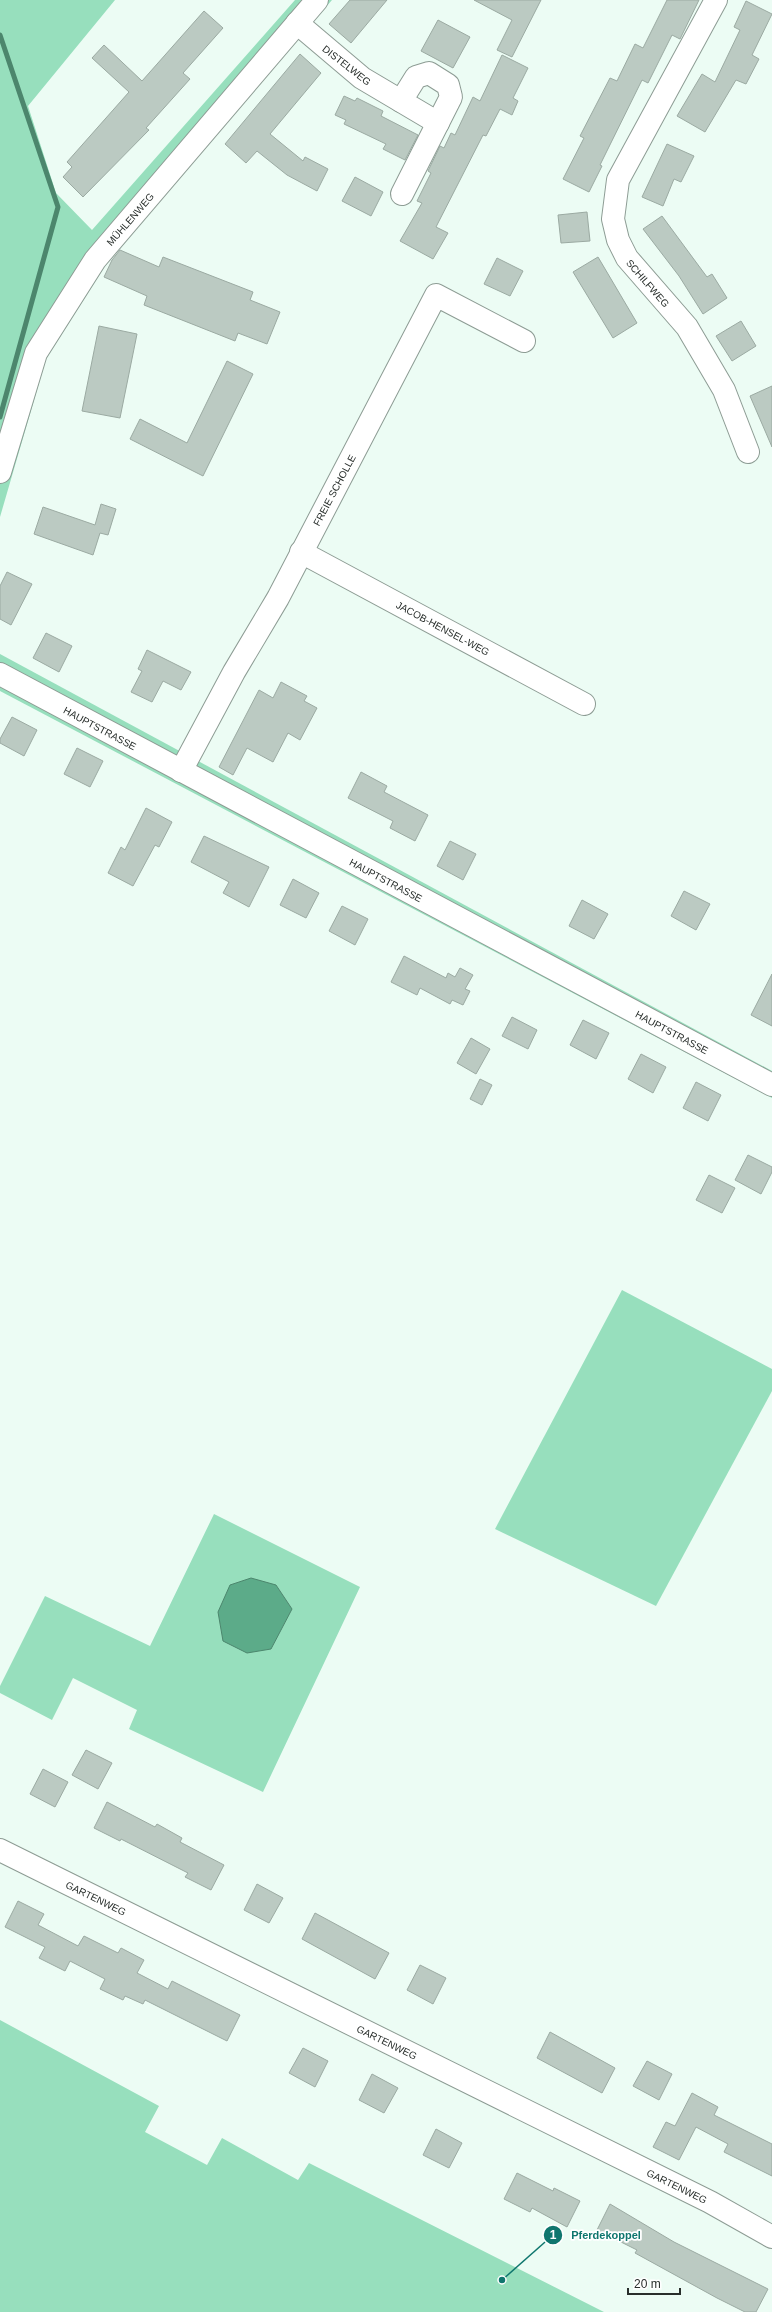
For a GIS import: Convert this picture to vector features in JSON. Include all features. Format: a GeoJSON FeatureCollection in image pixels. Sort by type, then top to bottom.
{"type":"FeatureCollection","features":[{"type":"Feature","properties":{"kind":"street","name":"MÜHLENWEG"},"geometry":{"type":"LineString","coordinates":[[0,472],[36,353],[95,260],[317,0]]}},
{"type":"Feature","properties":{"kind":"street","name":"SCHILFWEG"},"geometry":{"type":"LineString","coordinates":[[716,0],[618,180],[613,219],[618,240],[626,258],[687,327],[724,390],[748,452]]}},
{"type":"Feature","properties":{"kind":"street","name":"DISTELWEG"},"geometry":{"type":"LineString","coordinates":[[297,24],[362,78],[438,123]]}},
{"type":"Feature","properties":{"kind":"street"},"geometry":{"type":"LineString","coordinates":[[401,101],[416,77],[429,73],[448,85],[451,98],[402,194]]}},
{"type":"Feature","properties":{"kind":"street","name":"FREIE SCHOLLE"},"geometry":{"type":"LineString","coordinates":[[181,771],[234,672],[278,598],[436,295],[524,342]]}},
{"type":"Feature","properties":{"kind":"street","name":"JACOB-HENSEL-WEG"},"geometry":{"type":"LineString","coordinates":[[301,552],[584,704]]}},
{"type":"Feature","properties":{"kind":"street","name":"HAUPTSTRASSE"},"geometry":{"type":"LineString","coordinates":[[0,674],[772,1085]]}},
{"type":"Feature","properties":{"kind":"street","name":"GARTENWEG"},"geometry":{"type":"LineString","coordinates":[[0,1850],[710,2202],[772,2237]]}},
{"type":"Feature","properties":{"kind":"shaded area"},"geometry":{"type":"Polygon","coordinates":[[[0,0],[115,0],[28,106],[56,193],[92,230],[295,0],[332,0],[117,247],[46,359],[0,517],[0,0]]]}},
{"type":"Feature","properties":{"kind":"shaded area"},"geometry":{"type":"Polygon","coordinates":[[[0,654],[772,1071],[772,1098],[0,691],[0,654]]]}},
{"type":"Feature","properties":{"kind":"shaded area"},"geometry":{"type":"Polygon","coordinates":[[[622,1290],[772,1369],[772,1391],[656,1606],[495,1529],[622,1290]]]}},
{"type":"Feature","properties":{"kind":"shaded area"},"geometry":{"type":"Polygon","coordinates":[[[214,1514],[360,1587],[263,1792],[129,1729],[137,1710],[73,1678],[52,1720],[0,1693],[0,1686],[45,1596],[150,1646],[214,1514]],[[276,1585],[271,1648],[292,1609],[276,1585]]]}},
{"type":"Feature","properties":{"kind":"shaded area"},"geometry":{"type":"Polygon","coordinates":[[[251,1578],[276,1585],[292,1609],[271,1649],[247,1653],[223,1641],[218,1612],[230,1585],[251,1578]]]}},
{"type":"Feature","properties":{"kind":"shaded area"},"geometry":{"type":"Polygon","coordinates":[[[0,2020],[159,2106],[145,2132],[207,2165],[222,2138],[298,2180],[309,2163],[604,2312],[0,2312],[0,2020]]]}},
{"type":"Feature","properties":{"kind":"building"},"geometry":{"type":"Polygon","coordinates":[[[350,0],[387,0],[351,43],[329,24],[350,0]]]}},
{"type":"Feature","properties":{"kind":"building"},"geometry":{"type":"Polygon","coordinates":[[[474,0],[541,0],[512,57],[497,50],[512,20],[474,0]]]}},
{"type":"Feature","properties":{"kind":"building"},"geometry":{"type":"Polygon","coordinates":[[[667,0],[699,0],[680,39],[672,35],[648,83],[642,80],[600,165],[602,166],[589,192],[563,179],[584,138],[580,136],[610,78],[617,81],[635,44],[643,48],[667,0]]]}},
{"type":"Feature","properties":{"kind":"building"},"geometry":{"type":"Polygon","coordinates":[[[746,1],[772,14],[752,55],[759,59],[746,84],[736,80],[705,132],[677,116],[702,74],[715,82],[740,30],[734,27],[746,1]]]}},
{"type":"Feature","properties":{"kind":"building"},"geometry":{"type":"Polygon","coordinates":[[[204,11],[223,28],[183,73],[190,79],[146,128],[149,130],[83,197],[63,177],[72,167],[67,162],[129,92],[92,58],[104,45],[142,81],[204,11]]]}},
{"type":"Feature","properties":{"kind":"building"},"geometry":{"type":"Polygon","coordinates":[[[438,20],[470,37],[453,68],[421,51],[438,20]]]}},
{"type":"Feature","properties":{"kind":"building"},"geometry":{"type":"Polygon","coordinates":[[[300,54],[321,73],[270,134],[303,161],[305,157],[328,169],[317,191],[287,175],[257,151],[246,163],[225,144],[300,54]]]}},
{"type":"Feature","properties":{"kind":"building"},"geometry":{"type":"Polygon","coordinates":[[[502,55],[528,68],[513,98],[518,101],[512,115],[500,109],[486,136],[483,135],[436,227],[448,233],[433,259],[400,241],[422,203],[417,201],[431,173],[428,171],[440,146],[444,148],[451,133],[455,135],[473,97],[480,101],[502,55]]]}},
{"type":"Feature","properties":{"kind":"building"},"geometry":{"type":"Polygon","coordinates":[[[344,96],[355,101],[357,98],[383,111],[381,116],[418,135],[405,160],[383,149],[386,144],[344,124],[346,120],[335,115],[344,96]]]}},
{"type":"Feature","properties":{"kind":"building"},"geometry":{"type":"Polygon","coordinates":[[[667,144],[694,156],[681,182],[674,179],[663,206],[642,197],[667,144]]]}},
{"type":"Feature","properties":{"kind":"building"},"geometry":{"type":"Polygon","coordinates":[[[355,177],[383,192],[371,216],[342,201],[355,177]]]}},
{"type":"Feature","properties":{"kind":"building"},"geometry":{"type":"Polygon","coordinates":[[[587,212],[590,241],[561,243],[558,215],[587,212]]]}},
{"type":"Feature","properties":{"kind":"building"},"geometry":{"type":"Polygon","coordinates":[[[662,216],[707,277],[712,274],[727,298],[703,314],[679,276],[643,229],[662,216]]]}},
{"type":"Feature","properties":{"kind":"building"},"geometry":{"type":"Polygon","coordinates":[[[120,250],[159,267],[163,257],[253,292],[250,300],[280,312],[267,344],[238,333],[235,341],[144,305],[147,296],[104,277],[112,260],[120,250]]]}},
{"type":"Feature","properties":{"kind":"building"},"geometry":{"type":"Polygon","coordinates":[[[598,257],[637,323],[613,338],[573,272],[598,257]]]}},
{"type":"Feature","properties":{"kind":"building"},"geometry":{"type":"Polygon","coordinates":[[[497,258],[523,271],[510,296],[484,284],[497,258]]]}},
{"type":"Feature","properties":{"kind":"building"},"geometry":{"type":"Polygon","coordinates":[[[741,321],[756,346],[732,361],[716,336],[741,321]]]}},
{"type":"Feature","properties":{"kind":"building"},"geometry":{"type":"Polygon","coordinates":[[[99,326],[137,334],[120,418],[82,411],[99,326]]]}},
{"type":"Feature","properties":{"kind":"building"},"geometry":{"type":"Polygon","coordinates":[[[227,361],[253,374],[203,476],[130,439],[140,419],[187,443],[227,361]]]}},
{"type":"Feature","properties":{"kind":"building"},"geometry":{"type":"Polygon","coordinates":[[[772,386],[772,447],[750,396],[772,386]]]}},
{"type":"Feature","properties":{"kind":"building"},"geometry":{"type":"Polygon","coordinates":[[[101,504],[116,509],[108,535],[100,533],[93,555],[34,534],[43,507],[95,525],[101,504]]]}},
{"type":"Feature","properties":{"kind":"building"},"geometry":{"type":"Polygon","coordinates":[[[7,572],[32,584],[11,625],[0,619],[0,586],[7,572]]]}},
{"type":"Feature","properties":{"kind":"building"},"geometry":{"type":"Polygon","coordinates":[[[46,633],[72,646],[59,672],[33,658],[46,633]]]}},
{"type":"Feature","properties":{"kind":"building"},"geometry":{"type":"Polygon","coordinates":[[[147,650],[191,672],[181,690],[163,681],[152,702],[131,692],[142,671],[138,669],[147,650]]]}},
{"type":"Feature","properties":{"kind":"building"},"geometry":{"type":"Polygon","coordinates":[[[281,682],[307,696],[304,701],[317,708],[300,740],[288,733],[273,762],[247,748],[233,775],[219,767],[259,690],[273,698],[281,682]]]}},
{"type":"Feature","properties":{"kind":"building"},"geometry":{"type":"Polygon","coordinates":[[[12,717],[37,730],[24,756],[0,743],[0,739],[12,717]]]}},
{"type":"Feature","properties":{"kind":"building"},"geometry":{"type":"Polygon","coordinates":[[[77,748],[103,761],[90,787],[64,774],[77,748]]]}},
{"type":"Feature","properties":{"kind":"building"},"geometry":{"type":"Polygon","coordinates":[[[361,772],[387,786],[384,792],[428,815],[415,841],[390,828],[393,821],[348,798],[361,772]]]}},
{"type":"Feature","properties":{"kind":"building"},"geometry":{"type":"Polygon","coordinates":[[[146,808],[172,822],[159,847],[155,845],[133,886],[108,873],[121,847],[125,850],[146,808]]]}},
{"type":"Feature","properties":{"kind":"building"},"geometry":{"type":"Polygon","coordinates":[[[204,836],[269,867],[249,907],[223,893],[229,882],[191,862],[204,836]]]}},
{"type":"Feature","properties":{"kind":"building"},"geometry":{"type":"Polygon","coordinates":[[[450,841],[476,854],[463,880],[437,866],[450,841]]]}},
{"type":"Feature","properties":{"kind":"building"},"geometry":{"type":"Polygon","coordinates":[[[293,879],[319,893],[306,918],[280,905],[293,879]]]}},
{"type":"Feature","properties":{"kind":"building"},"geometry":{"type":"Polygon","coordinates":[[[684,891],[710,904],[696,930],[671,916],[684,891]]]}},
{"type":"Feature","properties":{"kind":"building"},"geometry":{"type":"Polygon","coordinates":[[[582,900],[608,914],[594,939],[569,926],[582,900]]]}},
{"type":"Feature","properties":{"kind":"building"},"geometry":{"type":"Polygon","coordinates":[[[342,906],[368,919],[355,945],[329,931],[342,906]]]}},
{"type":"Feature","properties":{"kind":"building"},"geometry":{"type":"Polygon","coordinates":[[[404,956],[446,978],[448,973],[455,977],[460,968],[473,975],[465,989],[470,991],[463,1005],[452,1000],[450,1004],[420,988],[417,995],[391,982],[404,956]]]}},
{"type":"Feature","properties":{"kind":"building"},"geometry":{"type":"Polygon","coordinates":[[[772,974],[772,1026],[751,1015],[772,974]]]}},
{"type":"Feature","properties":{"kind":"building"},"geometry":{"type":"Polygon","coordinates":[[[512,1017],[537,1030],[528,1049],[502,1036],[512,1017]]]}},
{"type":"Feature","properties":{"kind":"building"},"geometry":{"type":"Polygon","coordinates":[[[583,1020],[609,1033],[596,1059],[570,1045],[583,1020]]]}},
{"type":"Feature","properties":{"kind":"building"},"geometry":{"type":"Polygon","coordinates":[[[471,1038],[490,1049],[476,1074],[457,1063],[471,1038]]]}},
{"type":"Feature","properties":{"kind":"building"},"geometry":{"type":"Polygon","coordinates":[[[641,1054],[666,1067],[653,1093],[628,1079],[641,1054]]]}},
{"type":"Feature","properties":{"kind":"building"},"geometry":{"type":"Polygon","coordinates":[[[480,1079],[492,1085],[482,1105],[470,1099],[480,1079]]]}},
{"type":"Feature","properties":{"kind":"building"},"geometry":{"type":"Polygon","coordinates":[[[696,1082],[721,1095],[708,1121],[683,1108],[696,1082]]]}},
{"type":"Feature","properties":{"kind":"building"},"geometry":{"type":"Polygon","coordinates":[[[748,1155],[772,1167],[772,1172],[761,1194],[735,1180],[748,1155]]]}},
{"type":"Feature","properties":{"kind":"building"},"geometry":{"type":"Polygon","coordinates":[[[709,1175],[735,1188],[722,1213],[696,1200],[709,1175]]]}},
{"type":"Feature","properties":{"kind":"building"},"geometry":{"type":"Polygon","coordinates":[[[86,1750],[112,1763],[98,1789],[72,1775],[86,1750]]]}},
{"type":"Feature","properties":{"kind":"building"},"geometry":{"type":"Polygon","coordinates":[[[43,1769],[68,1782],[55,1807],[30,1794],[43,1769]]]}},
{"type":"Feature","properties":{"kind":"building"},"geometry":{"type":"Polygon","coordinates":[[[107,1802],[155,1827],[157,1824],[182,1838],[180,1842],[224,1865],[211,1890],[185,1877],[188,1873],[121,1839],[120,1841],[94,1828],[107,1802]]]}},
{"type":"Feature","properties":{"kind":"building"},"geometry":{"type":"Polygon","coordinates":[[[257,1884],[283,1898],[269,1923],[244,1910],[257,1884]]]}},
{"type":"Feature","properties":{"kind":"building"},"geometry":{"type":"Polygon","coordinates":[[[18,1901],[44,1914],[38,1925],[78,1946],[84,1936],[118,1953],[121,1948],[144,1960],[137,1973],[168,1989],[172,1981],[240,2015],[227,2041],[145,2000],[143,2004],[125,1996],[123,2000],[100,1989],[105,1979],[70,1961],[65,1971],[39,1958],[45,1947],[5,1927],[18,1901]]]}},
{"type":"Feature","properties":{"kind":"building"},"geometry":{"type":"Polygon","coordinates":[[[315,1913],[389,1953],[375,1979],[302,1939],[315,1913]]]}},
{"type":"Feature","properties":{"kind":"building"},"geometry":{"type":"Polygon","coordinates":[[[420,1965],[446,1978],[433,2004],[407,1990],[420,1965]]]}},
{"type":"Feature","properties":{"kind":"building"},"geometry":{"type":"Polygon","coordinates":[[[550,2032],[615,2068],[602,2093],[537,2058],[550,2032]]]}},
{"type":"Feature","properties":{"kind":"building"},"geometry":{"type":"Polygon","coordinates":[[[303,2048],[328,2061],[315,2087],[289,2073],[303,2048]]]}},
{"type":"Feature","properties":{"kind":"building"},"geometry":{"type":"Polygon","coordinates":[[[647,2061],[672,2074],[659,2100],[633,2086],[647,2061]]]}},
{"type":"Feature","properties":{"kind":"building"},"geometry":{"type":"Polygon","coordinates":[[[372,2074],[398,2088],[384,2113],[359,2100],[372,2074]]]}},
{"type":"Feature","properties":{"kind":"building"},"geometry":{"type":"Polygon","coordinates":[[[692,2093],[718,2107],[714,2115],[772,2144],[772,2176],[724,2152],[728,2144],[696,2127],[679,2160],[653,2147],[666,2122],[675,2126],[692,2093]]]}},
{"type":"Feature","properties":{"kind":"building"},"geometry":{"type":"Polygon","coordinates":[[[436,2129],[462,2143],[449,2168],[423,2155],[436,2129]]]}},
{"type":"Feature","properties":{"kind":"building"},"geometry":{"type":"Polygon","coordinates":[[[517,2173],[553,2191],[554,2188],[580,2201],[567,2227],[532,2208],[530,2212],[504,2199],[517,2173]]]}},
{"type":"Feature","properties":{"kind":"building"},"geometry":{"type":"Polygon","coordinates":[[[610,2204],[674,2242],[768,2289],[756,2312],[745,2312],[717,2298],[635,2253],[637,2250],[597,2230],[610,2204]]]}},
{"type":"Feature","properties":{"kind":"waterway"},"geometry":{"type":"LineString","coordinates":[[0,35],[58,207],[0,417]]}},
{"type":"Feature","properties":{"kind":"place","name":"Pferdekoppel"},"geometry":{"type":"Point","coordinates":[502,2280]}}]}
